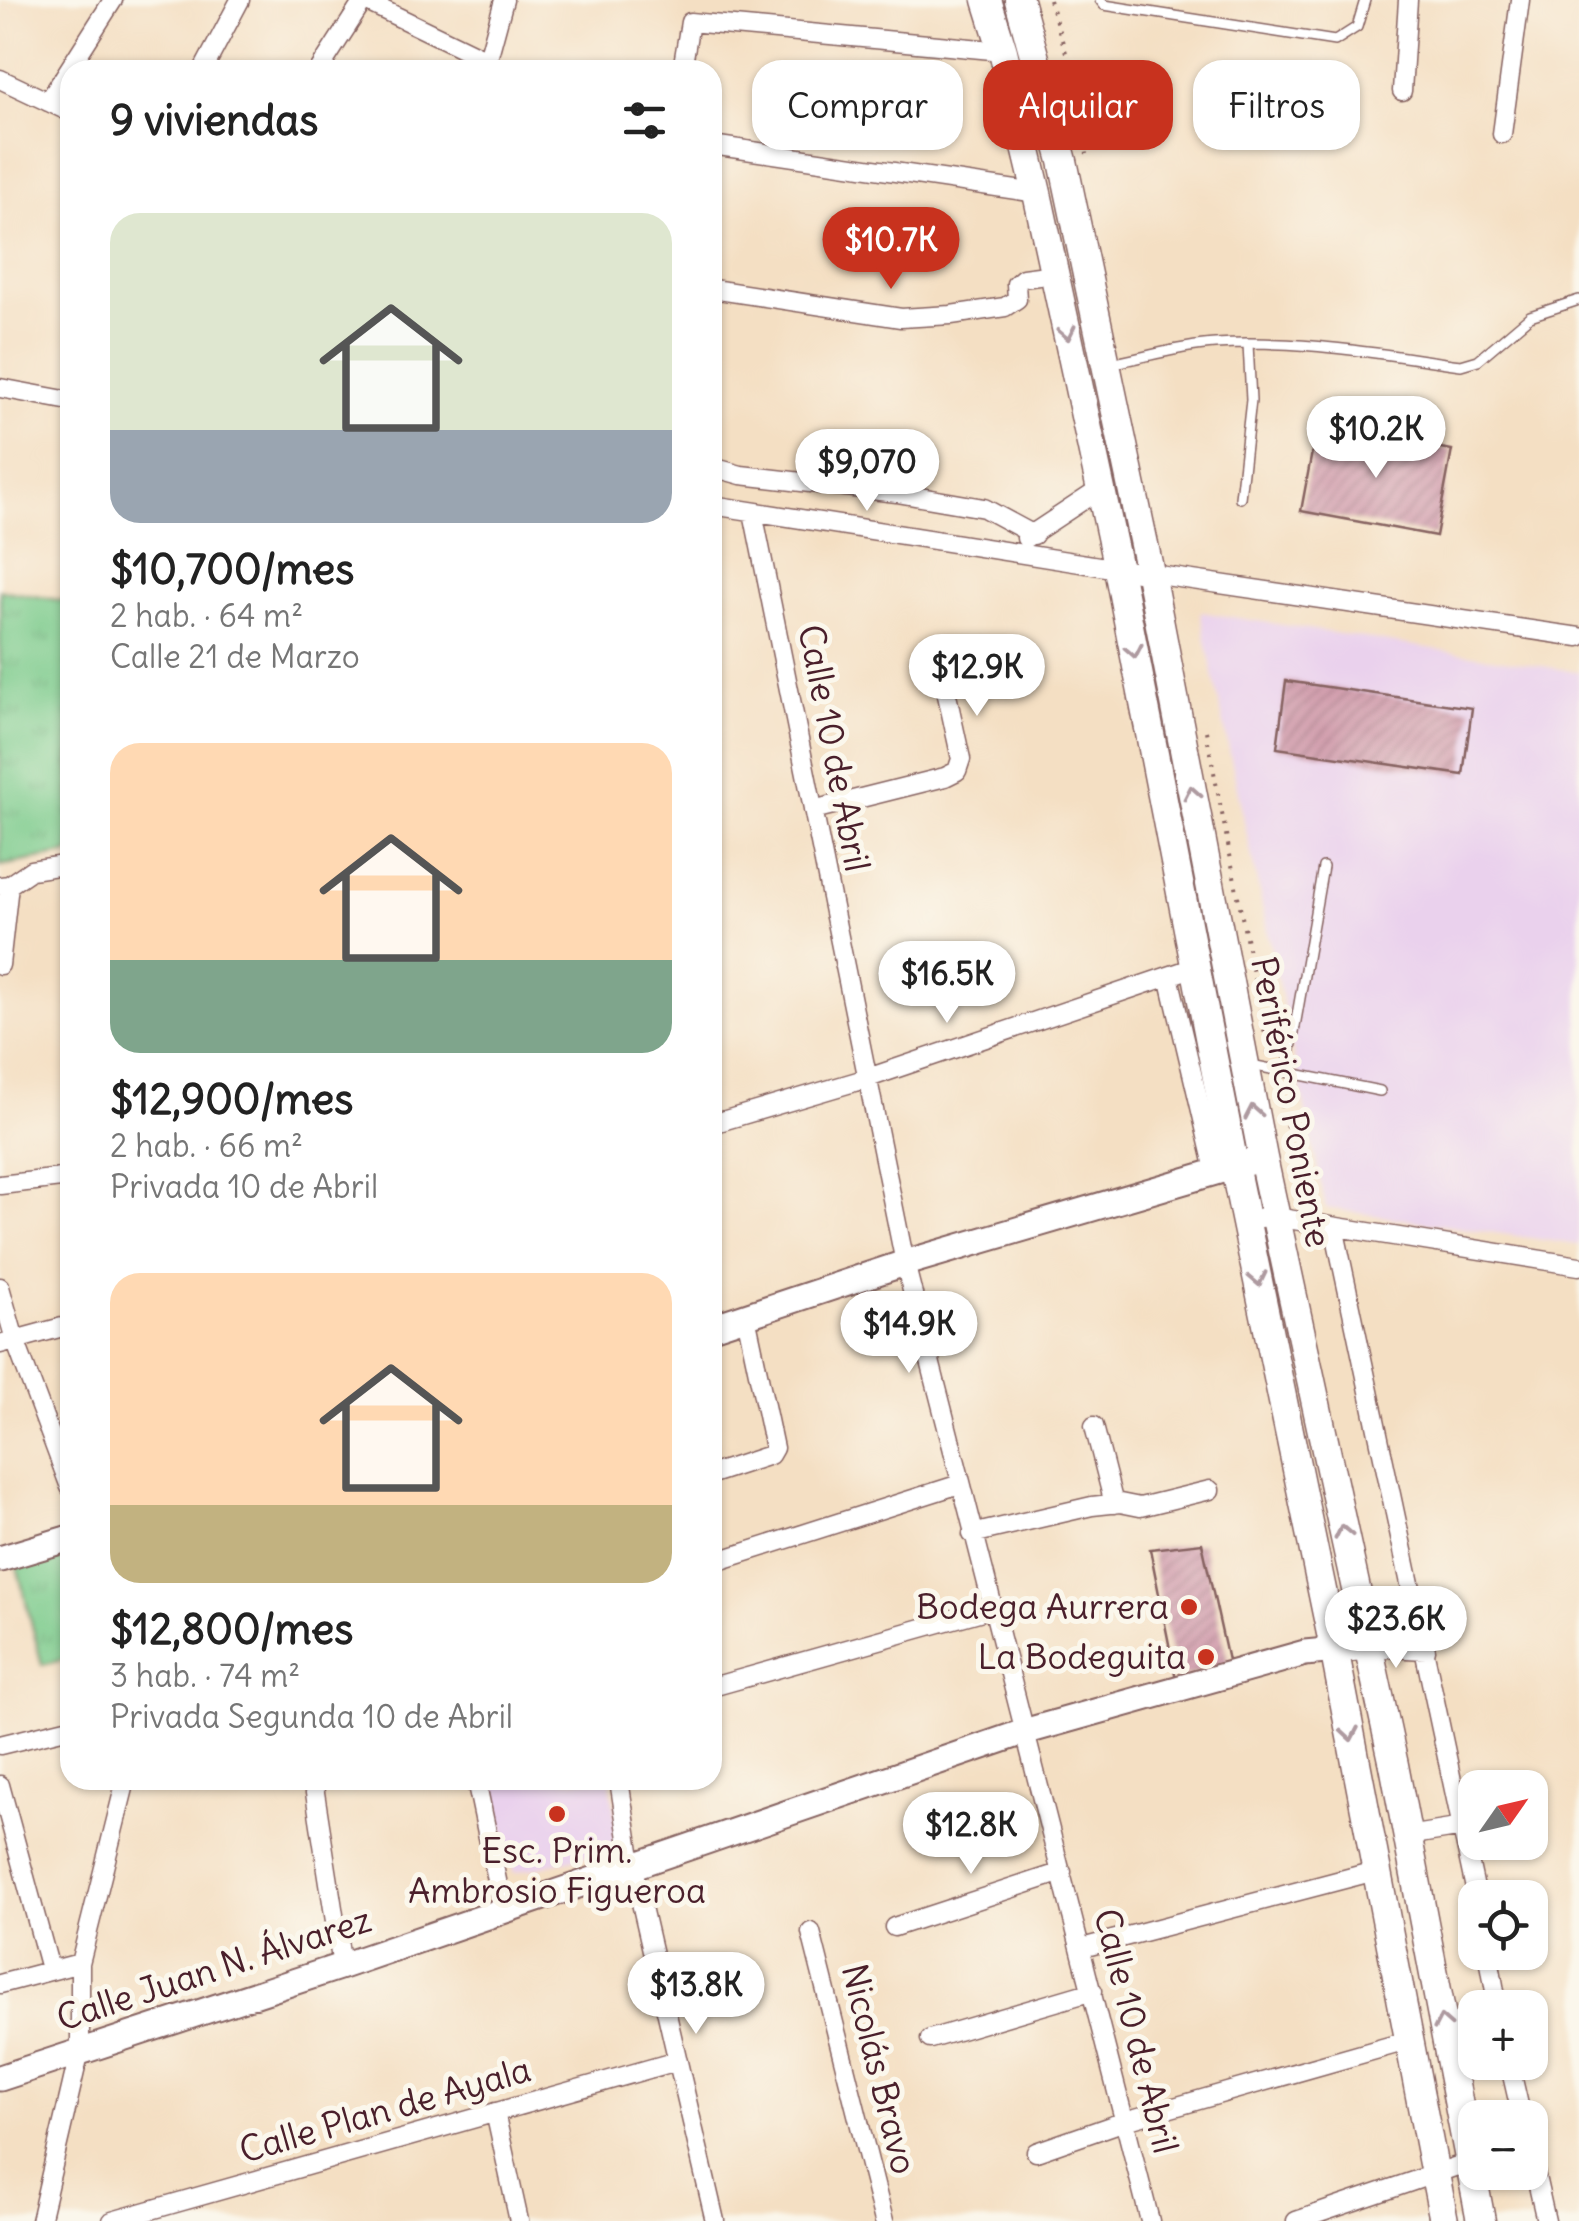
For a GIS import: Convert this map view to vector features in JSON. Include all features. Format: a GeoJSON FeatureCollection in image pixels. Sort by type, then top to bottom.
{"type":"FeatureCollection","features":[{"type":"Feature","properties":{"kind":"main road","name":"Periférico Poniente"},"geometry":{"type":"LineString","coordinates":[[987,0],[1038,193],[1118,570],[1182,972],[1214,1067],[1224,1168],[1245,1219],[1334,1648],[1444,2221]]}},
{"type":"Feature","properties":{"kind":"main road","name":"Periférico Poniente"},"geometry":{"type":"LineString","coordinates":[[1021,2],[1064,162],[1258,1066],[1262,1158],[1368,1647],[1459,2100]]}},
{"type":"Feature","properties":{"kind":"main road"},"geometry":{"type":"LineString","coordinates":[[722,1323],[905,1262],[1262,1158]]}},
{"type":"Feature","properties":{"kind":"main road"},"geometry":{"type":"LineString","coordinates":[[0,1559],[60,1541]]}},
{"type":"Feature","properties":{"kind":"main road","name":"Calle Juan N. Álvarez"},"geometry":{"type":"LineString","coordinates":[[0,2078],[342,1966],[1027,1731],[1305,1653],[1368,1647]]}},
{"type":"Feature","properties":{"kind":"main road","name":"Periférico Poniente"},"geometry":{"type":"LineString","coordinates":[[1475,2190],[1480,2221]]}},
{"type":"Feature","properties":{"kind":"street"},"geometry":{"type":"LineString","coordinates":[[74,60],[112,0]]}},
{"type":"Feature","properties":{"kind":"street"},"geometry":{"type":"LineString","coordinates":[[208,60],[240,0]]}},
{"type":"Feature","properties":{"kind":"street"},"geometry":{"type":"LineString","coordinates":[[325,60],[364,0],[477,60]]}},
{"type":"Feature","properties":{"kind":"street"},"geometry":{"type":"LineString","coordinates":[[487,60],[504,0]]}},
{"type":"Feature","properties":{"kind":"street"},"geometry":{"type":"LineString","coordinates":[[1402,91],[1408,0]]}},
{"type":"Feature","properties":{"kind":"street"},"geometry":{"type":"LineString","coordinates":[[1502,134],[1520,0]]}},
{"type":"Feature","properties":{"kind":"street"},"geometry":{"type":"LineString","coordinates":[[684,60],[690,22],[1003,51]]}},
{"type":"Feature","properties":{"kind":"street"},"geometry":{"type":"LineString","coordinates":[[0,79],[60,107]]}},
{"type":"Feature","properties":{"kind":"street"},"geometry":{"type":"LineString","coordinates":[[48,102],[60,83]]}},
{"type":"Feature","properties":{"kind":"street"},"geometry":{"type":"LineString","coordinates":[[722,147],[1038,193]]}},
{"type":"Feature","properties":{"kind":"street"},"geometry":{"type":"LineString","coordinates":[[722,291],[900,318],[1005,307],[1016,299],[1016,284],[1023,278],[1054,274]]}},
{"type":"Feature","properties":{"kind":"street"},"geometry":{"type":"LineString","coordinates":[[0,388],[60,399]]}},
{"type":"Feature","properties":{"kind":"street"},"geometry":{"type":"LineString","coordinates":[[722,470],[984,508],[1034,535]]}},
{"type":"Feature","properties":{"kind":"street"},"geometry":{"type":"LineString","coordinates":[[992,550],[1034,535],[1100,489]]}},
{"type":"Feature","properties":{"kind":"street"},"geometry":{"type":"LineString","coordinates":[[722,507],[1118,570],[1579,636]]}},
{"type":"Feature","properties":{"kind":"street","name":"Calle 10 de Abril"},"geometry":{"type":"LineString","coordinates":[[754,512],[905,1262],[1150,2221]]}},
{"type":"Feature","properties":{"kind":"street"},"geometry":{"type":"LineString","coordinates":[[813,810],[957,771],[962,760],[940,663]]}},
{"type":"Feature","properties":{"kind":"street"},"geometry":{"type":"LineString","coordinates":[[0,964],[4,886],[31,870],[60,866]]}},
{"type":"Feature","properties":{"kind":"street"},"geometry":{"type":"LineString","coordinates":[[722,1121],[868,1078],[1182,972],[1224,1168]]}},
{"type":"Feature","properties":{"kind":"street"},"geometry":{"type":"LineString","coordinates":[[0,1185],[60,1178]]}},
{"type":"Feature","properties":{"kind":"street"},"geometry":{"type":"LineString","coordinates":[[1245,1219],[1275,1217],[1579,1266]]}},
{"type":"Feature","properties":{"kind":"street"},"geometry":{"type":"LineString","coordinates":[[1334,1227],[1458,1803]]}},
{"type":"Feature","properties":{"kind":"street"},"geometry":{"type":"LineString","coordinates":[[0,1288],[7,1342],[60,1464]]}},
{"type":"Feature","properties":{"kind":"street"},"geometry":{"type":"LineString","coordinates":[[722,1471],[770,1456],[774,1448],[746,1316]]}},
{"type":"Feature","properties":{"kind":"street"},"geometry":{"type":"LineString","coordinates":[[7,1342],[60,1328]]}},
{"type":"Feature","properties":{"kind":"street"},"geometry":{"type":"LineString","coordinates":[[1094,1426],[1114,1504]]}},
{"type":"Feature","properties":{"kind":"street"},"geometry":{"type":"LineString","coordinates":[[722,1560],[960,1484]]}},
{"type":"Feature","properties":{"kind":"street"},"geometry":{"type":"LineString","coordinates":[[972,1534],[1092,1506],[1140,1506],[1210,1490]]}},
{"type":"Feature","properties":{"kind":"street"},"geometry":{"type":"LineString","coordinates":[[722,1684],[994,1608]]}},
{"type":"Feature","properties":{"kind":"street","name":"Calle Juan N. Álvarez"},"geometry":{"type":"LineString","coordinates":[[1368,1647],[1426,1650]]}},
{"type":"Feature","properties":{"kind":"street"},"geometry":{"type":"LineString","coordinates":[[0,1744],[60,1730]]}},
{"type":"Feature","properties":{"kind":"street"},"geometry":{"type":"LineString","coordinates":[[0,1785],[50,1969]]}},
{"type":"Feature","properties":{"kind":"street"},"geometry":{"type":"LineString","coordinates":[[40,2221],[80,2050],[80,1963],[123,1790]]}},
{"type":"Feature","properties":{"kind":"street"},"geometry":{"type":"LineString","coordinates":[[315,1790],[342,1966]]}},
{"type":"Feature","properties":{"kind":"street"},"geometry":{"type":"LineString","coordinates":[[478,1790],[503,1910]]}},
{"type":"Feature","properties":{"kind":"street"},"geometry":{"type":"LineString","coordinates":[[621,1790],[632,1864],[715,2221]]}},
{"type":"Feature","properties":{"kind":"street"},"geometry":{"type":"LineString","coordinates":[[1407,1836],[1458,1828]]}},
{"type":"Feature","properties":{"kind":"street"},"geometry":{"type":"LineString","coordinates":[[1082,1948],[1375,1871]]}},
{"type":"Feature","properties":{"kind":"street"},"geometry":{"type":"LineString","coordinates":[[894,1927],[1062,1872]]}},
{"type":"Feature","properties":{"kind":"street","name":"Nicolás Bravo"},"geometry":{"type":"LineString","coordinates":[[811,1932],[884,2221]]}},
{"type":"Feature","properties":{"kind":"street"},"geometry":{"type":"LineString","coordinates":[[0,1984],[80,1963]]}},
{"type":"Feature","properties":{"kind":"street"},"geometry":{"type":"LineString","coordinates":[[930,2039],[1092,1991]]}},
{"type":"Feature","properties":{"kind":"street"},"geometry":{"type":"LineString","coordinates":[[1036,2152],[1125,2121],[1407,2041]]}},
{"type":"Feature","properties":{"kind":"street","name":"Calle Plan de Ayala"},"geometry":{"type":"LineString","coordinates":[[112,2221],[677,2061]]}},
{"type":"Feature","properties":{"kind":"street"},"geometry":{"type":"LineString","coordinates":[[495,2112],[520,2221]]}},
{"type":"Feature","properties":{"kind":"street"},"geometry":{"type":"LineString","coordinates":[[1296,2221],[1458,2166]]}},
{"type":"Feature","properties":{"kind":"street"},"geometry":{"type":"LineString","coordinates":[[1539,2190],[1546,2221]]}},
{"type":"Feature","properties":{"kind":"lane"},"geometry":{"type":"LineString","coordinates":[[1100,0],[1104,5],[1335,40],[1358,27],[1365,0]]}},
{"type":"Feature","properties":{"kind":"lane"},"geometry":{"type":"LineString","coordinates":[[1106,365],[1196,346],[1248,344],[1322,346],[1461,365],[1478,360],[1530,316],[1579,300]]}},
{"type":"Feature","properties":{"kind":"lane"},"geometry":{"type":"LineString","coordinates":[[1240,498],[1251,400],[1248,344]]}},
{"type":"Feature","properties":{"kind":"lane"},"geometry":{"type":"LineString","coordinates":[[1287,1072],[1322,868]]}},
{"type":"Feature","properties":{"kind":"lane"},"geometry":{"type":"LineString","coordinates":[[1214,1067],[1258,1066],[1380,1091]]}},
{"type":"Feature","properties":{"kind":"path"},"geometry":{"type":"LineString","coordinates":[[1050,0],[1072,71],[1089,162]]}},
{"type":"Feature","properties":{"kind":"path"},"geometry":{"type":"LineString","coordinates":[[1205,726],[1262,1007],[1258,1066],[1312,1223]]}},
{"type":"Feature","properties":{"kind":"shaded area"},"geometry":{"type":"Polygon","coordinates":[[[1200,612],[1579,672],[1579,1245],[1326,1208],[1200,612]]]}},
{"type":"Feature","properties":{"kind":"shaded area","name":"Esc. Prim. Ambrosio Figueroa"},"geometry":{"type":"Polygon","coordinates":[[[493,1790],[611,1790],[619,1848],[514,1873],[493,1790]]]}},
{"type":"Feature","properties":{"kind":"green space"},"geometry":{"type":"Polygon","coordinates":[[[0,590],[60,600],[60,855],[0,866],[0,590]]]}},
{"type":"Feature","properties":{"kind":"green space"},"geometry":{"type":"Polygon","coordinates":[[[60,1555],[60,1660],[42,1665],[17,1566],[60,1555]]]}},
{"type":"Feature","properties":{"kind":"building"},"geometry":{"type":"Polygon","coordinates":[[[1317,425],[1452,450],[1436,536],[1301,511],[1317,425]]]}},
{"type":"Feature","properties":{"kind":"building"},"geometry":{"type":"Polygon","coordinates":[[[1286,681],[1472,708],[1463,775],[1277,748],[1286,681]]]}},
{"type":"Feature","properties":{"kind":"building","name":"Bodega Aurrera"},"geometry":{"type":"Polygon","coordinates":[[[1202,1543],[1229,1665],[1176,1679],[1150,1549],[1202,1543]]]}},
{"type":"Feature","properties":{"kind":"place","name":"Bodega Aurrera"},"geometry":{"type":"Point","coordinates":[1189,1607]}},
{"type":"Feature","properties":{"kind":"place","name":"La Bodeguita"},"geometry":{"type":"Point","coordinates":[1206,1657]}},
{"type":"Feature","properties":{"kind":"place","name":"Esc. Prim. Ambrosio Figueroa"},"geometry":{"type":"Point","coordinates":[557,1814]}}]}
